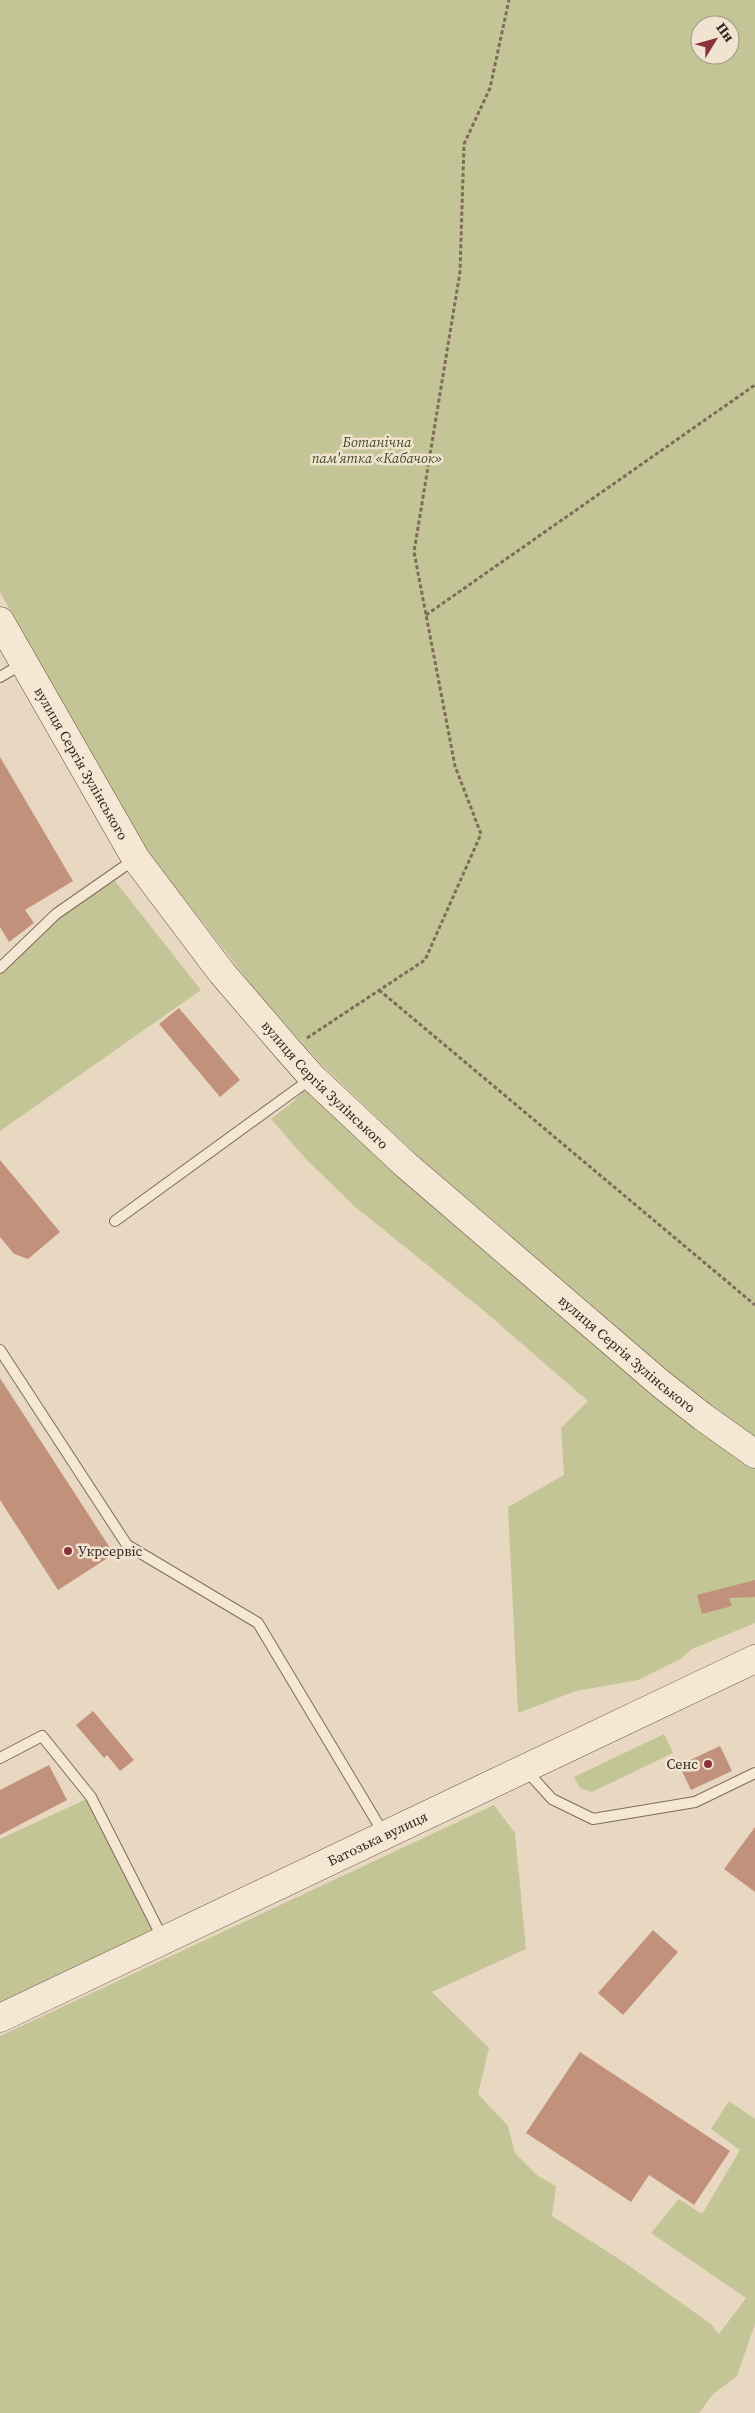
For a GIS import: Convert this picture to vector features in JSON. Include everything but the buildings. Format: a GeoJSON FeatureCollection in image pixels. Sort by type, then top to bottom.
{"type":"FeatureCollection","features":[{"type":"Feature","properties":{"kind":"street","name":"вулиця Сергія Зулінського"},"geometry":{"type":"LineString","coordinates":[[0,621],[136,859],[222,973],[313,1078],[406,1165],[661,1384],[755,1454]]}},
{"type":"Feature","properties":{"kind":"street","name":"Батозька вулиця"},"geometry":{"type":"LineString","coordinates":[[0,2018],[755,1659]]}},
{"type":"Feature","properties":{"kind":"lane"},"geometry":{"type":"LineString","coordinates":[[0,676],[23,663]]}},
{"type":"Feature","properties":{"kind":"lane"},"geometry":{"type":"LineString","coordinates":[[0,968],[56,914],[136,859]]}},
{"type":"Feature","properties":{"kind":"lane"},"geometry":{"type":"LineString","coordinates":[[115,1221],[313,1078]]}},
{"type":"Feature","properties":{"kind":"lane"},"geometry":{"type":"LineString","coordinates":[[0,1350],[127,1545],[258,1623],[385,1835]]}},
{"type":"Feature","properties":{"kind":"lane"},"geometry":{"type":"LineString","coordinates":[[0,1758],[42,1736],[91,1797],[163,1940]]}},
{"type":"Feature","properties":{"kind":"lane"},"geometry":{"type":"LineString","coordinates":[[525,1768],[552,1799],[592,1819],[695,1802],[755,1773]]}},
{"type":"Feature","properties":{"kind":"path"},"geometry":{"type":"LineString","coordinates":[[289,1051],[425,960],[481,834],[455,766],[414,552],[460,272],[464,144],[490,88],[509,0]]}},
{"type":"Feature","properties":{"kind":"path"},"geometry":{"type":"LineString","coordinates":[[426,616],[755,385]]}},
{"type":"Feature","properties":{"kind":"path"},"geometry":{"type":"LineString","coordinates":[[379,990],[755,1305]]}},
{"type":"Feature","properties":{"kind":"green space","name":"Ботанічна пам'ятка «Кабачок»"},"geometry":{"type":"Polygon","coordinates":[[[0,0],[755,0],[755,1437],[710,1407],[669,1374],[417,1155],[325,1068],[260,996],[148,852],[0,592],[0,0]]]}},
{"type":"Feature","properties":{"kind":"green space"},"geometry":{"type":"Polygon","coordinates":[[[111,876],[201,990],[0,1131],[0,968],[56,914],[111,876]]]}},
{"type":"Feature","properties":{"kind":"green space"},"geometry":{"type":"Polygon","coordinates":[[[313,1078],[755,1454],[755,1623],[692,1649],[680,1659],[638,1680],[576,1691],[518,1713],[508,1507],[564,1475],[561,1428],[588,1401],[483,1310],[353,1205],[305,1158],[271,1119],[294,1101],[313,1078]]]}},
{"type":"Feature","properties":{"kind":"green space"},"geometry":{"type":"Polygon","coordinates":[[[664,1734],[673,1753],[592,1792],[580,1788],[574,1777],[664,1734]]]}},
{"type":"Feature","properties":{"kind":"green space"},"geometry":{"type":"Polygon","coordinates":[[[91,1797],[163,1940],[0,2018],[0,1839],[91,1797]]]}},
{"type":"Feature","properties":{"kind":"green space"},"geometry":{"type":"Polygon","coordinates":[[[494,1805],[515,1833],[526,1949],[432,1992],[489,2048],[478,2094],[508,2126],[515,2153],[538,2176],[556,2186],[552,2216],[625,2263],[711,2324],[719,2334],[746,2298],[651,2233],[679,2199],[702,2214],[740,2150],[711,2129],[729,2101],[755,2119],[755,2324],[737,2376],[713,2394],[699,2413],[0,2413],[0,2036],[494,1805]]]}},
{"type":"Feature","properties":{"kind":"place","name":"Укрсервіс"},"geometry":{"type":"Point","coordinates":[68,1551]}},
{"type":"Feature","properties":{"kind":"place","name":"Сенс"},"geometry":{"type":"Point","coordinates":[708,1764]}}]}
